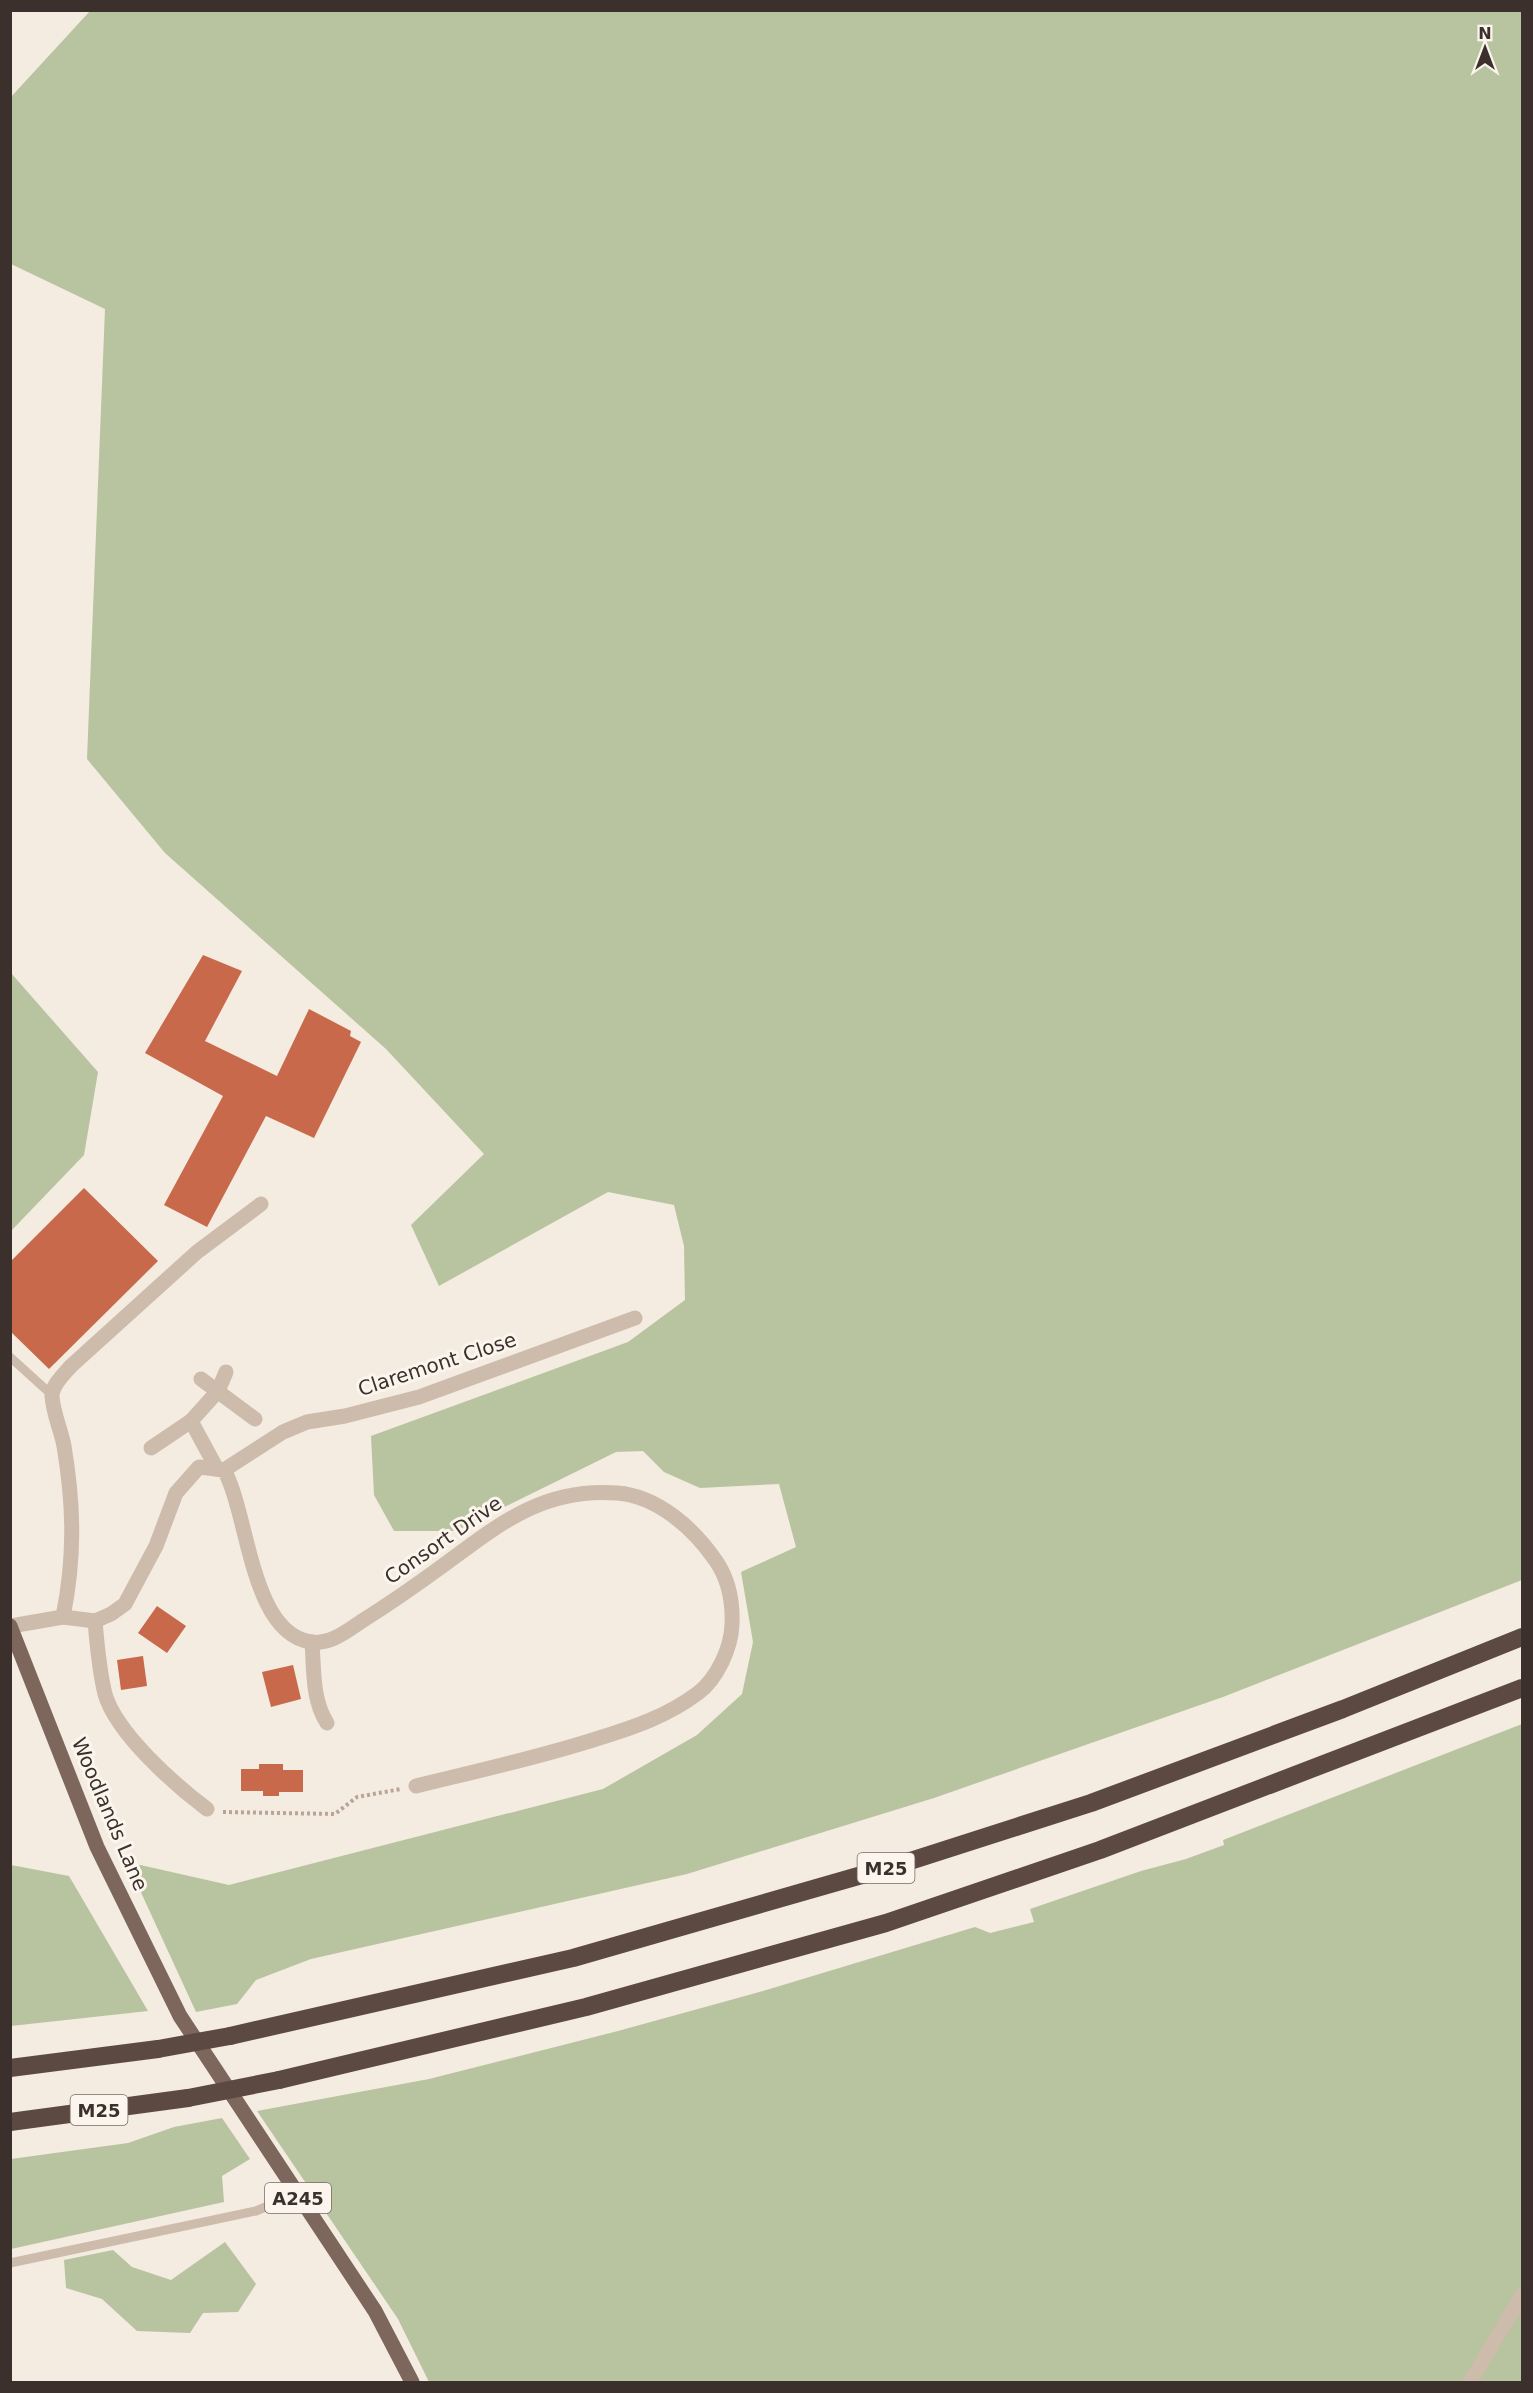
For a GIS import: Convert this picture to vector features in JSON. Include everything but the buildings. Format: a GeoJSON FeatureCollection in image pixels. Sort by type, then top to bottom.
{"type":"FeatureCollection","features":[{"type":"Feature","properties":{"kind":"highway","name":"M25"},"geometry":{"type":"LineString","coordinates":[[10,2068],[158,2049],[231,2036],[573,1958],[907,1862],[1091,1803],[1343,1709],[1522,1637]]}},
{"type":"Feature","properties":{"kind":"highway","name":"M25"},"geometry":{"type":"LineString","coordinates":[[10,2122],[188,2098],[279,2080],[586,2007],[886,1923],[1100,1850],[1522,1688]]}},
{"type":"Feature","properties":{"kind":"main road","name":"Woodlands Lane"},"geometry":{"type":"LineString","coordinates":[[10,1626],[97,1847],[180,2016],[296,2194]]}},
{"type":"Feature","properties":{"kind":"main road","name":"A245"},"geometry":{"type":"LineString","coordinates":[[296,2194],[375,2312],[412,2382]]}},
{"type":"Feature","properties":{"kind":"street"},"geometry":{"type":"LineString","coordinates":[[63,1617],[73,1541],[65,1453],[52,1395],[58,1380],[71,1365],[197,1252],[261,1204]]}},
{"type":"Feature","properties":{"kind":"street","name":"Claremont Close"},"geometry":{"type":"LineString","coordinates":[[221,1469],[307,1422],[345,1416],[419,1397],[635,1318]]}},
{"type":"Feature","properties":{"kind":"street"},"geometry":{"type":"LineString","coordinates":[[151,1448],[191,1421],[218,1391],[226,1372]]}},
{"type":"Feature","properties":{"kind":"street"},"geometry":{"type":"LineString","coordinates":[[201,1379],[255,1419]]}},
{"type":"Feature","properties":{"kind":"street"},"geometry":{"type":"LineString","coordinates":[[191,1421],[233,1485],[249,1557],[264,1596],[279,1622],[295,1638],[312,1642],[316,1696],[321,1714],[327,1723]]}},
{"type":"Feature","properties":{"kind":"street"},"geometry":{"type":"LineString","coordinates":[[10,1626],[63,1617],[95,1621],[125,1604],[156,1546],[176,1493],[199,1467],[221,1469]]}},
{"type":"Feature","properties":{"kind":"street","name":"Consort Drive"},"geometry":{"type":"LineString","coordinates":[[312,1642],[324,1643],[344,1632],[413,1586],[492,1528],[523,1511],[554,1499],[585,1493],[619,1493],[647,1501],[690,1528],[708,1549],[722,1570],[733,1604],[732,1635],[725,1658],[701,1691],[678,1707],[626,1730],[568,1748],[417,1786]]}},
{"type":"Feature","properties":{"kind":"street"},"geometry":{"type":"LineString","coordinates":[[95,1621],[106,1695],[120,1725],[184,1792],[207,1809]]}},
{"type":"Feature","properties":{"kind":"street"},"geometry":{"type":"LineString","coordinates":[[1470,2382],[1522,2295]]}},
{"type":"Feature","properties":{"kind":"lane"},"geometry":{"type":"LineString","coordinates":[[10,1357],[52,1395]]}},
{"type":"Feature","properties":{"kind":"lane"},"geometry":{"type":"LineString","coordinates":[[10,2263],[256,2211],[296,2194]]}},
{"type":"Feature","properties":{"kind":"path"},"geometry":{"type":"LineString","coordinates":[[207,1809],[216,1812],[335,1814],[357,1797],[417,1786]]}},
{"type":"Feature","properties":{"kind":"green space"},"geometry":{"type":"Polygon","coordinates":[[[90,11],[1522,11],[1522,1580],[1223,1697],[934,1798],[687,1874],[311,1959],[256,1980],[237,2004],[196,2012],[127,1862],[229,1885],[603,1789],[697,1735],[742,1694],[753,1642],[741,1572],[796,1547],[779,1484],[700,1488],[664,1472],[643,1451],[616,1452],[456,1531],[394,1531],[374,1495],[371,1436],[628,1342],[685,1300],[684,1246],[674,1205],[608,1192],[439,1286],[411,1225],[484,1154],[386,1049],[165,853],[87,759],[105,309],[11,264],[10,98],[90,11]]]}},
{"type":"Feature","properties":{"kind":"green space"},"geometry":{"type":"Polygon","coordinates":[[[11,973],[98,1072],[84,1155],[11,1231],[11,973]]]}},
{"type":"Feature","properties":{"kind":"green space"},"geometry":{"type":"Polygon","coordinates":[[[1522,1724],[1522,2382],[429,2382],[398,2319],[257,2111],[429,2079],[763,1991],[975,1927],[990,1933],[1034,1922],[1030,1909],[1224,1845],[1223,1840],[1522,1724]]]}},
{"type":"Feature","properties":{"kind":"green space"},"geometry":{"type":"Polygon","coordinates":[[[11,1865],[69,1876],[148,2011],[11,2026],[11,1865]]]}},
{"type":"Feature","properties":{"kind":"green space"},"geometry":{"type":"Polygon","coordinates":[[[222,2118],[250,2159],[222,2176],[224,2202],[11,2249],[11,2159],[128,2143],[174,2127],[222,2118]]]}},
{"type":"Feature","properties":{"kind":"green space"},"geometry":{"type":"Polygon","coordinates":[[[225,2242],[256,2284],[238,2312],[203,2313],[190,2333],[137,2331],[102,2299],[66,2288],[64,2260],[113,2250],[132,2267],[171,2280],[225,2242]]]}}]}
